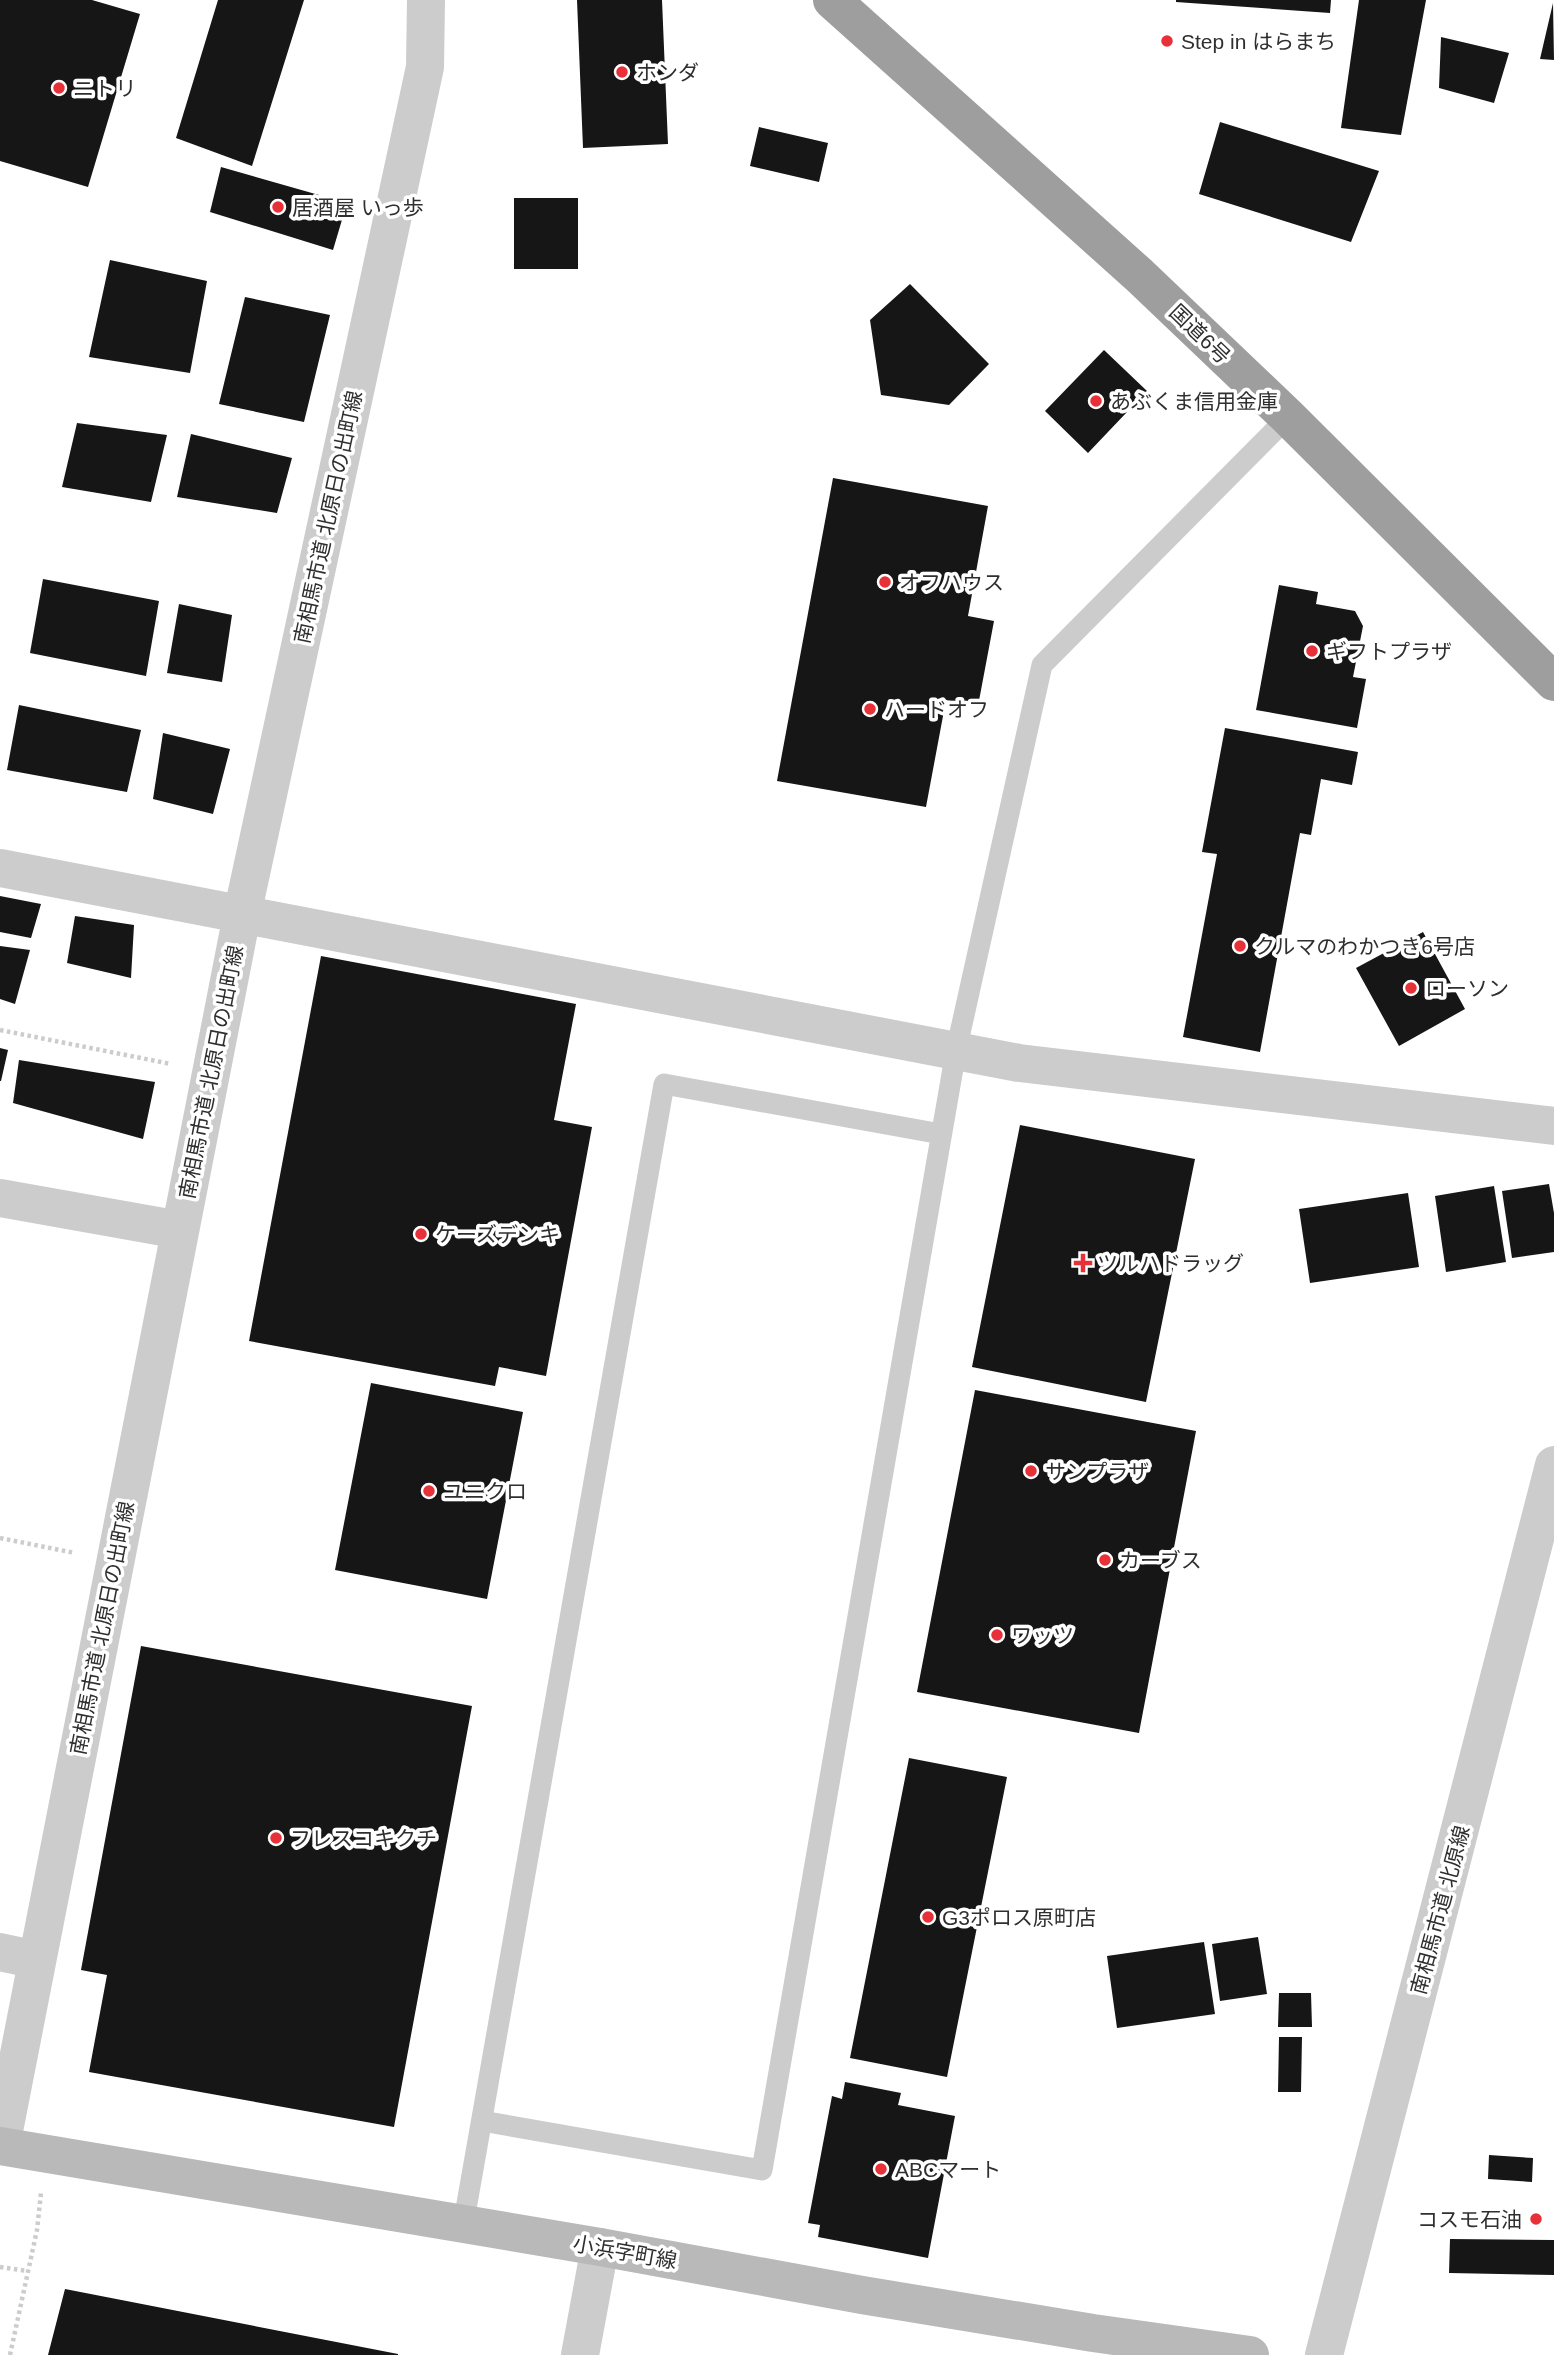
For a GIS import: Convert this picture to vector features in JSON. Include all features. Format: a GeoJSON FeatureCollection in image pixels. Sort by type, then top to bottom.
{"type":"FeatureCollection","features":[{"type":"Feature","properties":{"kind":"highway","name":"国道6号"},"geometry":{"type":"LineString","coordinates":[[832,0],[1139,275],[1288,417],[1554,682]]}},
{"type":"Feature","properties":{"kind":"main road","name":"小浜字町線"},"geometry":{"type":"LineString","coordinates":[[1,2146],[600,2247],[889,2300],[1250,2355]]}},
{"type":"Feature","properties":{"kind":"street","name":"南相馬市道 北原日の出町線"},"geometry":{"type":"LineString","coordinates":[[1,2146],[242,915],[425,66],[426,0]]}},
{"type":"Feature","properties":{"kind":"street"},"geometry":{"type":"LineString","coordinates":[[0,868],[1019,1063],[1554,1125]]}},
{"type":"Feature","properties":{"kind":"street"},"geometry":{"type":"LineString","coordinates":[[0,1198],[180,1230]]}},
{"type":"Feature","properties":{"kind":"street","name":"南相馬市道 北原線"},"geometry":{"type":"LineString","coordinates":[[1324,2355],[1554,1465]]}},
{"type":"Feature","properties":{"kind":"street"},"geometry":{"type":"LineString","coordinates":[[0,1952],[37,1960]]}},
{"type":"Feature","properties":{"kind":"street"},"geometry":{"type":"LineString","coordinates":[[580,2355],[600,2247]]}},
{"type":"Feature","properties":{"kind":"lane"},"geometry":{"type":"LineString","coordinates":[[482,2121],[762,2170],[956,1051],[1042,665],[1288,417]]}},
{"type":"Feature","properties":{"kind":"lane"},"geometry":{"type":"LineString","coordinates":[[463,2226],[664,1084],[941,1134]]}},
{"type":"Feature","properties":{"kind":"path"},"geometry":{"type":"LineString","coordinates":[[0,1030],[181,1066]]}},
{"type":"Feature","properties":{"kind":"path"},"geometry":{"type":"LineString","coordinates":[[0,1538],[81,1554]]}},
{"type":"Feature","properties":{"kind":"path"},"geometry":{"type":"LineString","coordinates":[[10,2355],[37,2230],[41,2185]]}},
{"type":"Feature","properties":{"kind":"path"},"geometry":{"type":"LineString","coordinates":[[0,2267],[28,2272]]}},
{"type":"Feature","properties":{"kind":"building","name":"ニトリ"},"geometry":{"type":"Polygon","coordinates":[[[0,0],[92,0],[140,14],[88,187],[0,161],[0,0]]]}},
{"type":"Feature","properties":{"kind":"building"},"geometry":{"type":"Polygon","coordinates":[[[218,0],[304,0],[252,166],[176,138],[218,0]]]}},
{"type":"Feature","properties":{"kind":"building","name":"ホンダ"},"geometry":{"type":"Polygon","coordinates":[[[577,0],[662,0],[668,144],[583,148],[577,0]]]}},
{"type":"Feature","properties":{"kind":"building"},"geometry":{"type":"Polygon","coordinates":[[[1176,0],[1331,0],[1330,13],[1176,0]]]}},
{"type":"Feature","properties":{"kind":"building"},"geometry":{"type":"Polygon","coordinates":[[[1359,0],[1426,0],[1401,135],[1341,128],[1359,0]]]}},
{"type":"Feature","properties":{"kind":"building"},"geometry":{"type":"Polygon","coordinates":[[[1553,3],[1554,60],[1540,59],[1553,3]]]}},
{"type":"Feature","properties":{"kind":"building"},"geometry":{"type":"Polygon","coordinates":[[[1441,37],[1509,53],[1494,103],[1439,88],[1441,37]]]}},
{"type":"Feature","properties":{"kind":"building"},"geometry":{"type":"Polygon","coordinates":[[[1220,122],[1379,171],[1351,242],[1199,194],[1220,122]]]}},
{"type":"Feature","properties":{"kind":"building"},"geometry":{"type":"Polygon","coordinates":[[[759,127],[828,143],[819,182],[750,166],[759,127]]]}},
{"type":"Feature","properties":{"kind":"building","name":"居酒屋 いっ歩"},"geometry":{"type":"Polygon","coordinates":[[[221,167],[347,203],[333,250],[210,212],[221,167]]]}},
{"type":"Feature","properties":{"kind":"building"},"geometry":{"type":"Polygon","coordinates":[[[514,198],[578,198],[578,269],[514,269],[514,198]]]}},
{"type":"Feature","properties":{"kind":"building"},"geometry":{"type":"Polygon","coordinates":[[[110,260],[207,281],[190,373],[89,357],[110,260]]]}},
{"type":"Feature","properties":{"kind":"building"},"geometry":{"type":"Polygon","coordinates":[[[910,284],[989,364],[949,405],[881,395],[870,320],[910,284]]]}},
{"type":"Feature","properties":{"kind":"building"},"geometry":{"type":"Polygon","coordinates":[[[245,297],[330,315],[304,422],[219,404],[245,297]]]}},
{"type":"Feature","properties":{"kind":"building","name":"あぶくま信用金庫"},"geometry":{"type":"Polygon","coordinates":[[[1104,350],[1147,391],[1088,453],[1045,411],[1104,350]]]}},
{"type":"Feature","properties":{"kind":"building"},"geometry":{"type":"Polygon","coordinates":[[[77,423],[167,435],[151,502],[62,487],[77,423]]]}},
{"type":"Feature","properties":{"kind":"building"},"geometry":{"type":"Polygon","coordinates":[[[191,434],[292,458],[277,513],[177,497],[191,434]]]}},
{"type":"Feature","properties":{"kind":"building"},"geometry":{"type":"Polygon","coordinates":[[[833,478],[988,506],[968,616],[994,621],[978,706],[946,700],[926,807],[777,781],[833,478]]]}},
{"type":"Feature","properties":{"kind":"building"},"geometry":{"type":"Polygon","coordinates":[[[43,579],[159,601],[146,676],[30,653],[43,579]]]}},
{"type":"Feature","properties":{"kind":"building","name":"ギフトプラザ"},"geometry":{"type":"Polygon","coordinates":[[[1279,585],[1318,592],[1316,604],[1355,611],[1363,626],[1353,677],[1366,679],[1357,728],[1256,710],[1279,585]]]}},
{"type":"Feature","properties":{"kind":"building"},"geometry":{"type":"Polygon","coordinates":[[[179,604],[232,615],[222,682],[167,673],[179,604]]]}},
{"type":"Feature","properties":{"kind":"building"},"geometry":{"type":"Polygon","coordinates":[[[19,705],[141,730],[127,792],[7,770],[19,705]]]}},
{"type":"Feature","properties":{"kind":"building","name":"クルマのわかつき6号店"},"geometry":{"type":"Polygon","coordinates":[[[1225,728],[1358,752],[1352,785],[1321,779],[1311,835],[1300,833],[1260,1052],[1183,1037],[1217,854],[1202,852],[1225,728]]]}},
{"type":"Feature","properties":{"kind":"building"},"geometry":{"type":"Polygon","coordinates":[[[163,733],[230,749],[213,814],[153,799],[163,733]]]}},
{"type":"Feature","properties":{"kind":"building"},"geometry":{"type":"Polygon","coordinates":[[[0,896],[41,904],[31,938],[0,932],[0,896]]]}},
{"type":"Feature","properties":{"kind":"building"},"geometry":{"type":"Polygon","coordinates":[[[75,916],[134,925],[131,978],[67,963],[75,916]]]}},
{"type":"Feature","properties":{"kind":"building","name":"ローソン"},"geometry":{"type":"Polygon","coordinates":[[[1423,932],[1465,1009],[1399,1046],[1356,968],[1423,932]]]}},
{"type":"Feature","properties":{"kind":"building"},"geometry":{"type":"Polygon","coordinates":[[[0,946],[30,950],[15,1004],[0,999],[0,946]]]}},
{"type":"Feature","properties":{"kind":"building","name":"ケーズデンキ"},"geometry":{"type":"Polygon","coordinates":[[[321,956],[576,1004],[554,1120],[592,1127],[546,1376],[499,1367],[495,1386],[249,1341],[321,956]]]}},
{"type":"Feature","properties":{"kind":"building"},"geometry":{"type":"Polygon","coordinates":[[[0,1048],[8,1050],[1,1081],[0,1081],[0,1048]]]}},
{"type":"Feature","properties":{"kind":"building"},"geometry":{"type":"Polygon","coordinates":[[[19,1060],[155,1082],[143,1139],[13,1103],[19,1060]]]}},
{"type":"Feature","properties":{"kind":"building","name":"ツルハドラッグ"},"geometry":{"type":"Polygon","coordinates":[[[1020,1125],[1195,1159],[1146,1402],[972,1367],[1020,1125]]]}},
{"type":"Feature","properties":{"kind":"building"},"geometry":{"type":"Polygon","coordinates":[[[1549,1184],[1554,1213],[1554,1252],[1512,1258],[1502,1191],[1549,1184]]]}},
{"type":"Feature","properties":{"kind":"building"},"geometry":{"type":"Polygon","coordinates":[[[1494,1186],[1506,1262],[1446,1272],[1435,1196],[1494,1186]]]}},
{"type":"Feature","properties":{"kind":"building"},"geometry":{"type":"Polygon","coordinates":[[[1408,1193],[1419,1267],[1310,1283],[1299,1209],[1408,1193]]]}},
{"type":"Feature","properties":{"kind":"building","name":"ユニクロ"},"geometry":{"type":"Polygon","coordinates":[[[371,1383],[523,1412],[487,1599],[335,1570],[371,1383]]]}},
{"type":"Feature","properties":{"kind":"building"},"geometry":{"type":"Polygon","coordinates":[[[975,1390],[1196,1431],[1139,1733],[917,1692],[975,1390]]]}},
{"type":"Feature","properties":{"kind":"building","name":"フレスコキクチ"},"geometry":{"type":"Polygon","coordinates":[[[141,1646],[472,1706],[394,2127],[89,2072],[107,1975],[81,1970],[141,1646]]]}},
{"type":"Feature","properties":{"kind":"building","name":"G3ポロス原町店"},"geometry":{"type":"Polygon","coordinates":[[[909,1758],[1007,1777],[947,2077],[850,2058],[909,1758]]]}},
{"type":"Feature","properties":{"kind":"building"},"geometry":{"type":"Polygon","coordinates":[[[1258,1937],[1267,1994],[1220,2001],[1212,1944],[1258,1937]]]}},
{"type":"Feature","properties":{"kind":"building"},"geometry":{"type":"Polygon","coordinates":[[[1204,1942],[1215,2014],[1117,2028],[1107,1956],[1204,1942]]]}},
{"type":"Feature","properties":{"kind":"building"},"geometry":{"type":"Polygon","coordinates":[[[1279,1993],[1311,1993],[1312,2027],[1278,2027],[1279,1993]]]}},
{"type":"Feature","properties":{"kind":"building"},"geometry":{"type":"Polygon","coordinates":[[[1279,2037],[1302,2037],[1301,2092],[1278,2092],[1279,2037]]]}},
{"type":"Feature","properties":{"kind":"building","name":"ABCマート"},"geometry":{"type":"Polygon","coordinates":[[[845,2082],[901,2093],[898,2105],[955,2116],[928,2258],[818,2237],[820,2225],[808,2223],[832,2096],[842,2099],[845,2082]]]}},
{"type":"Feature","properties":{"kind":"building"},"geometry":{"type":"Polygon","coordinates":[[[1489,2155],[1533,2158],[1532,2182],[1488,2179],[1489,2155]]]}},
{"type":"Feature","properties":{"kind":"building"},"geometry":{"type":"Polygon","coordinates":[[[1450,2239],[1554,2240],[1554,2275],[1449,2273],[1450,2239]]]}},
{"type":"Feature","properties":{"kind":"building"},"geometry":{"type":"Polygon","coordinates":[[[65,2289],[398,2354],[398,2355],[48,2355],[65,2289]]]}},
{"type":"Feature","properties":{"kind":"place","name":"Step in はらまち"},"geometry":{"type":"Point","coordinates":[1167,41]}},
{"type":"Feature","properties":{"kind":"place","name":"ホンダ"},"geometry":{"type":"Point","coordinates":[622,72]}},
{"type":"Feature","properties":{"kind":"place","name":"ニトリ"},"geometry":{"type":"Point","coordinates":[59,88]}},
{"type":"Feature","properties":{"kind":"place","name":"居酒屋 いっ歩"},"geometry":{"type":"Point","coordinates":[278,207]}},
{"type":"Feature","properties":{"kind":"place","name":"あぶくま信用金庫"},"geometry":{"type":"Point","coordinates":[1096,401]}},
{"type":"Feature","properties":{"kind":"place","name":"オフハウス"},"geometry":{"type":"Point","coordinates":[885,582]}},
{"type":"Feature","properties":{"kind":"place","name":"ギフトプラザ"},"geometry":{"type":"Point","coordinates":[1312,651]}},
{"type":"Feature","properties":{"kind":"place","name":"ハードオフ"},"geometry":{"type":"Point","coordinates":[870,709]}},
{"type":"Feature","properties":{"kind":"place","name":"クルマのわかつき6号店"},"geometry":{"type":"Point","coordinates":[1240,946]}},
{"type":"Feature","properties":{"kind":"place","name":"ローソン"},"geometry":{"type":"Point","coordinates":[1411,988]}},
{"type":"Feature","properties":{"kind":"place","name":"ケーズデンキ"},"geometry":{"type":"Point","coordinates":[421,1234]}},
{"type":"Feature","properties":{"kind":"place","name":"ツルハドラッグ"},"geometry":{"type":"Point","coordinates":[1083,1263]}},
{"type":"Feature","properties":{"kind":"place","name":"サンプラザ"},"geometry":{"type":"Point","coordinates":[1031,1471]}},
{"type":"Feature","properties":{"kind":"place","name":"ユニクロ"},"geometry":{"type":"Point","coordinates":[429,1491]}},
{"type":"Feature","properties":{"kind":"place","name":"カーブス"},"geometry":{"type":"Point","coordinates":[1105,1560]}},
{"type":"Feature","properties":{"kind":"place","name":"ワッツ"},"geometry":{"type":"Point","coordinates":[997,1635]}},
{"type":"Feature","properties":{"kind":"place","name":"フレスコキクチ"},"geometry":{"type":"Point","coordinates":[276,1838]}},
{"type":"Feature","properties":{"kind":"place","name":"G3ポロス原町店"},"geometry":{"type":"Point","coordinates":[928,1917]}},
{"type":"Feature","properties":{"kind":"place","name":"ABCマート"},"geometry":{"type":"Point","coordinates":[881,2169]}},
{"type":"Feature","properties":{"kind":"place","name":"コスモ石油"},"geometry":{"type":"Point","coordinates":[1536,2219]}}]}
